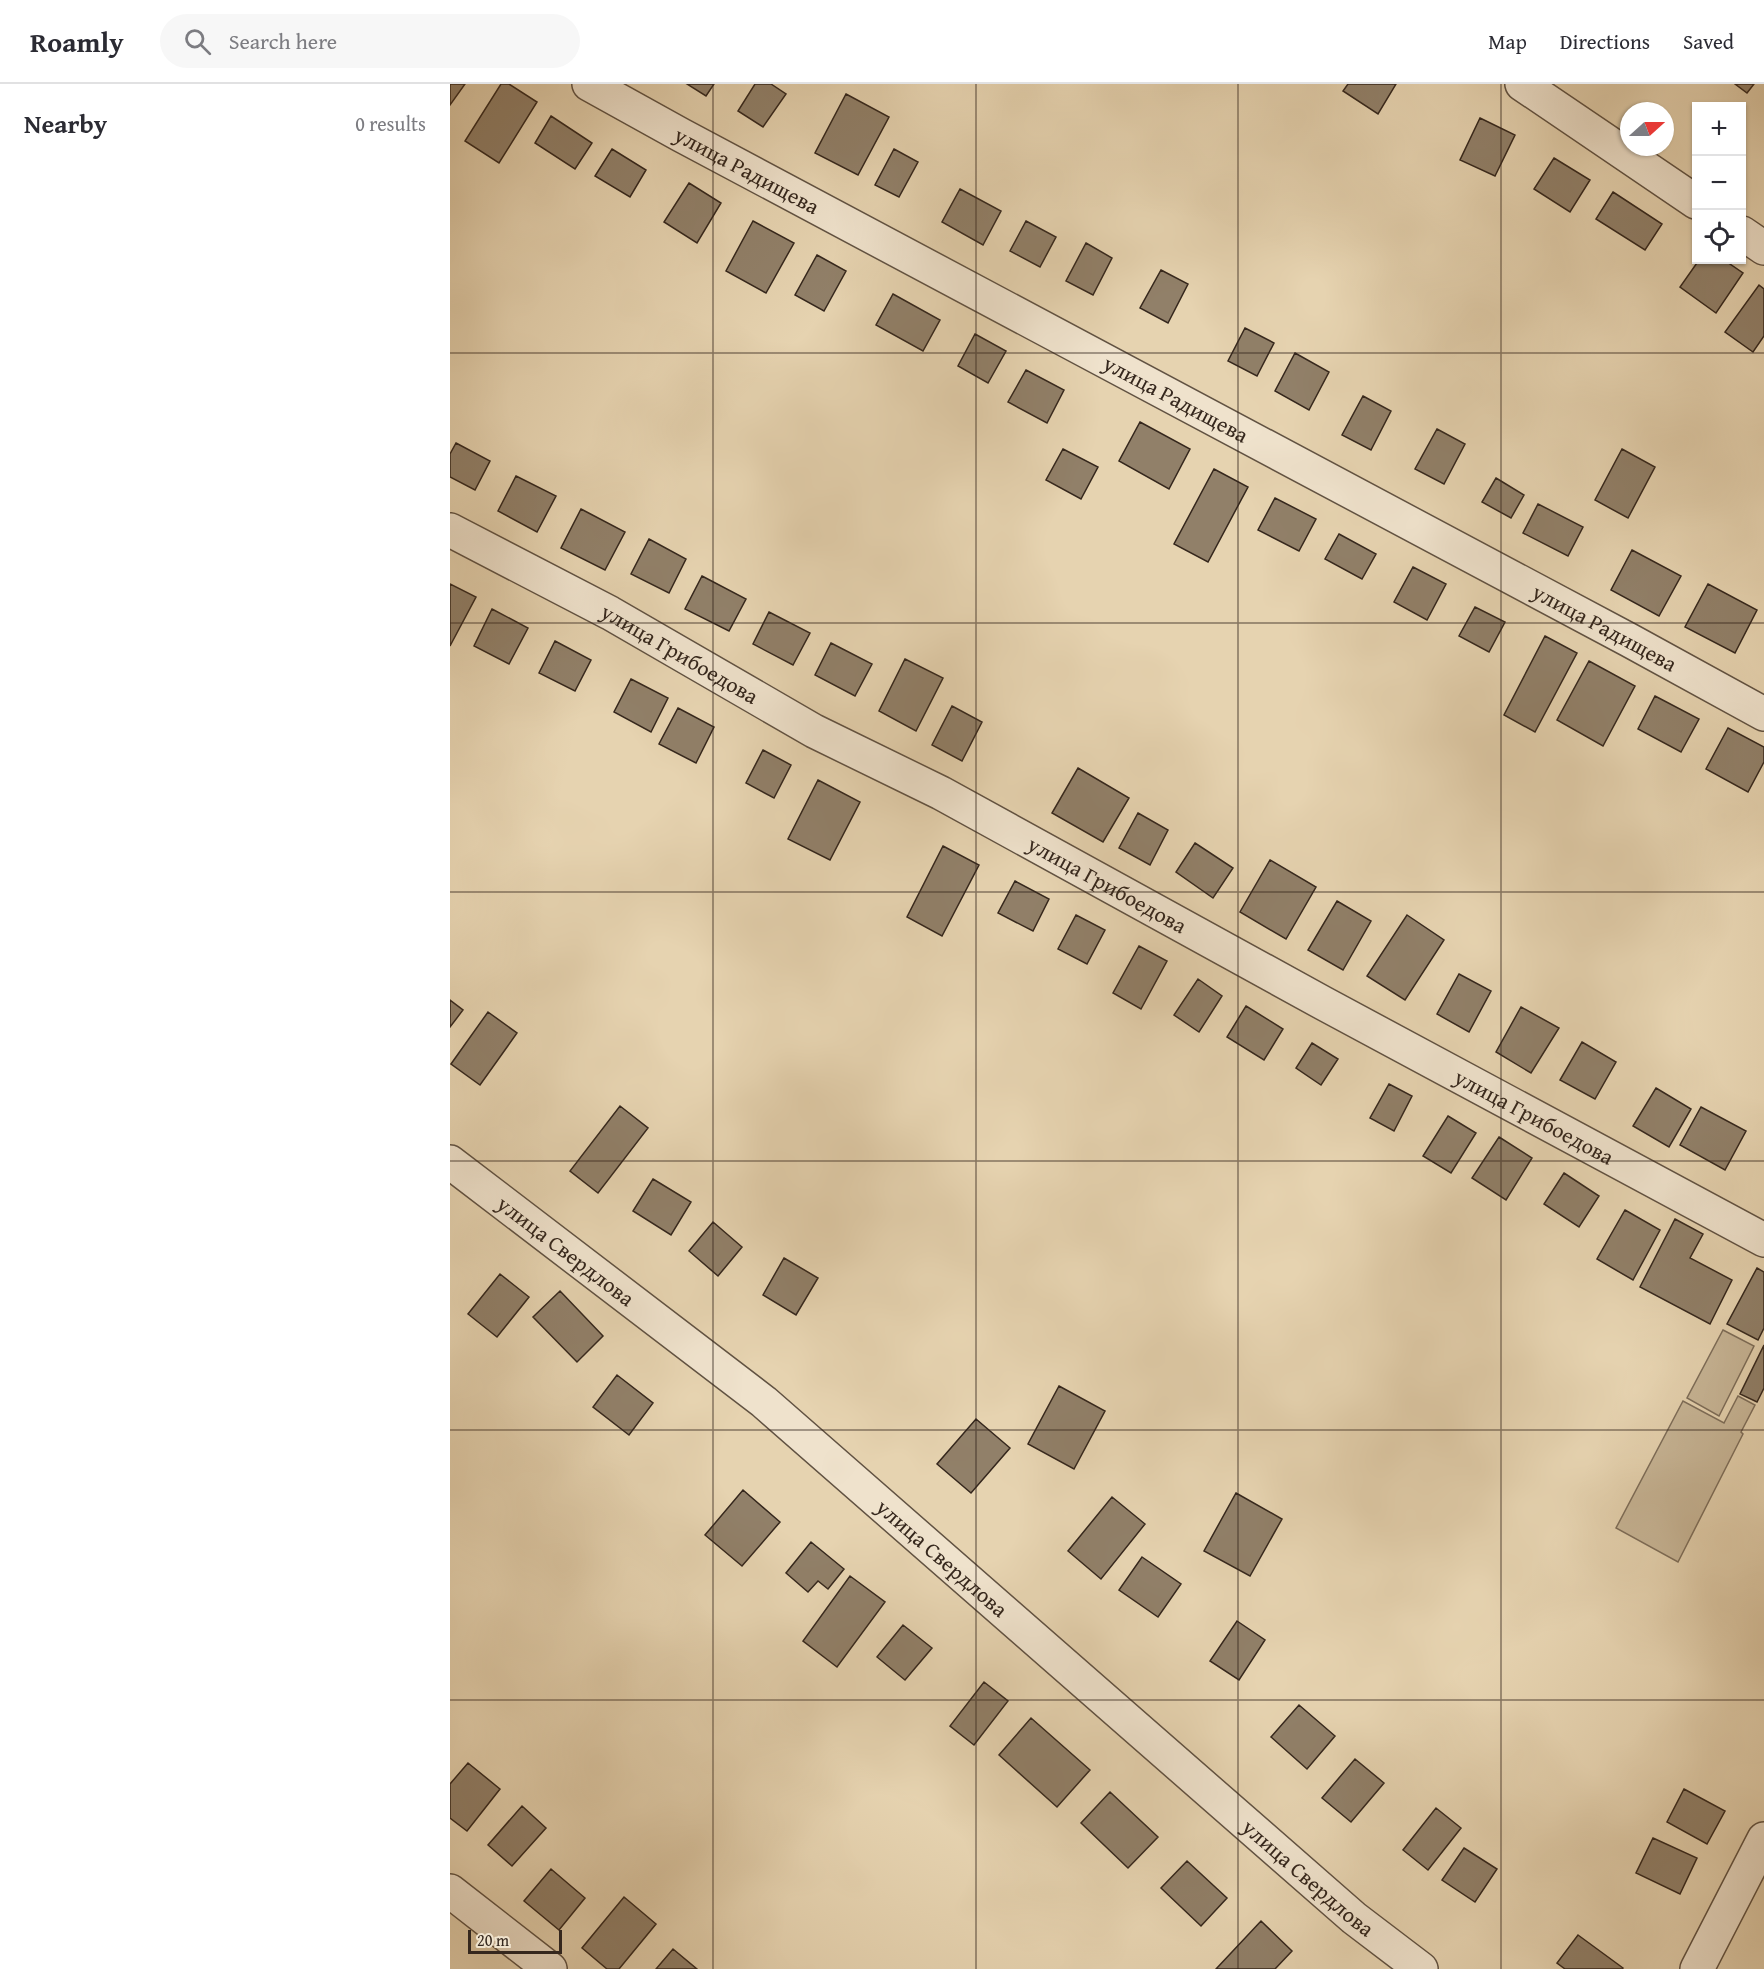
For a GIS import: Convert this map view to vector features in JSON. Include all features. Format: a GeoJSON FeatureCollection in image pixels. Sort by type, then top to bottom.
{"type":"FeatureCollection","features":[{"type":"Feature","properties":{"kind":"street","name":"улица Радищева"},"geometry":{"type":"LineString","coordinates":[[589,84],[1764,714]]}},
{"type":"Feature","properties":{"kind":"street"},"geometry":{"type":"LineString","coordinates":[[1522,84],[1692,199]]}},
{"type":"Feature","properties":{"kind":"street"},"geometry":{"type":"LineString","coordinates":[[1746,236],[1764,248]]}},
{"type":"Feature","properties":{"kind":"street","name":"улица Грибоедова"},"geometry":{"type":"LineString","coordinates":[[450,530],[610,613],[814,731],[941,793],[1312,997],[1764,1240]]}},
{"type":"Feature","properties":{"kind":"street","name":"улица Свердлова"},"geometry":{"type":"LineString","coordinates":[[450,1162],[765,1402],[1354,1918],[1421,1969]]}},
{"type":"Feature","properties":{"kind":"street"},"geometry":{"type":"LineString","coordinates":[[1697,1969],[1764,1839]]}},
{"type":"Feature","properties":{"kind":"street"},"geometry":{"type":"LineString","coordinates":[[450,1891],[550,1969]]}},
{"type":"Feature","properties":{"kind":"shaded area"},"geometry":{"type":"Polygon","coordinates":[[[1723,1330],[1754,1346],[1719,1416],[1687,1398],[1723,1330]]]}},
{"type":"Feature","properties":{"kind":"shaded area"},"geometry":{"type":"Polygon","coordinates":[[[1738,1396],[1755,1405],[1741,1432],[1743,1434],[1678,1562],[1616,1528],[1683,1401],[1724,1423],[1738,1396]]]}},
{"type":"Feature","properties":{"kind":"building"},"geometry":{"type":"Polygon","coordinates":[[[450,84],[465,84],[450,105],[450,84]]]}},
{"type":"Feature","properties":{"kind":"building"},"geometry":{"type":"Polygon","coordinates":[[[501,84],[509,84],[537,102],[499,163],[465,141],[501,84]]]}},
{"type":"Feature","properties":{"kind":"building"},"geometry":{"type":"Polygon","coordinates":[[[687,84],[714,84],[706,96],[687,84]]]}},
{"type":"Feature","properties":{"kind":"building"},"geometry":{"type":"Polygon","coordinates":[[[755,84],[771,84],[786,94],[763,127],[738,111],[755,84]]]}},
{"type":"Feature","properties":{"kind":"building"},"geometry":{"type":"Polygon","coordinates":[[[1348,84],[1396,84],[1378,114],[1343,91],[1348,84]]]}},
{"type":"Feature","properties":{"kind":"building"},"geometry":{"type":"Polygon","coordinates":[[[1735,84],[1754,84],[1747,93],[1735,84]]]}},
{"type":"Feature","properties":{"kind":"building"},"geometry":{"type":"Polygon","coordinates":[[[846,94],[889,117],[858,175],[815,153],[846,94]]]}},
{"type":"Feature","properties":{"kind":"building"},"geometry":{"type":"Polygon","coordinates":[[[551,116],[592,143],[575,169],[535,143],[551,116]]]}},
{"type":"Feature","properties":{"kind":"building"},"geometry":{"type":"Polygon","coordinates":[[[1480,118],[1515,135],[1495,176],[1460,160],[1480,118]]]}},
{"type":"Feature","properties":{"kind":"building"},"geometry":{"type":"Polygon","coordinates":[[[612,149],[646,170],[630,197],[595,176],[612,149]]]}},
{"type":"Feature","properties":{"kind":"building"},"geometry":{"type":"Polygon","coordinates":[[[894,149],[918,162],[899,197],[875,185],[894,149]]]}},
{"type":"Feature","properties":{"kind":"building"},"geometry":{"type":"Polygon","coordinates":[[[1554,158],[1590,180],[1570,212],[1534,189],[1554,158]]]}},
{"type":"Feature","properties":{"kind":"building"},"geometry":{"type":"Polygon","coordinates":[[[689,183],[721,203],[697,243],[664,222],[689,183]]]}},
{"type":"Feature","properties":{"kind":"building"},"geometry":{"type":"Polygon","coordinates":[[[960,189],[1001,211],[983,245],[942,222],[960,189]]]}},
{"type":"Feature","properties":{"kind":"building"},"geometry":{"type":"Polygon","coordinates":[[[1613,192],[1662,224],[1645,250],[1596,219],[1613,192]]]}},
{"type":"Feature","properties":{"kind":"building"},"geometry":{"type":"Polygon","coordinates":[[[753,221],[794,243],[766,293],[726,271],[753,221]]]}},
{"type":"Feature","properties":{"kind":"building"},"geometry":{"type":"Polygon","coordinates":[[[1026,221],[1056,237],[1040,267],[1010,251],[1026,221]]]}},
{"type":"Feature","properties":{"kind":"building"},"geometry":{"type":"Polygon","coordinates":[[[1086,243],[1112,258],[1093,295],[1066,281],[1086,243]]]}},
{"type":"Feature","properties":{"kind":"building"},"geometry":{"type":"Polygon","coordinates":[[[817,255],[846,271],[824,311],[795,295],[817,255]]]}},
{"type":"Feature","properties":{"kind":"building"},"geometry":{"type":"Polygon","coordinates":[[[1696,264],[1730,264],[1743,273],[1716,313],[1680,287],[1696,264]]]}},
{"type":"Feature","properties":{"kind":"building"},"geometry":{"type":"Polygon","coordinates":[[[1161,270],[1188,284],[1168,323],[1140,308],[1161,270]]]}},
{"type":"Feature","properties":{"kind":"building"},"geometry":{"type":"Polygon","coordinates":[[[1759,285],[1764,289],[1764,336],[1753,352],[1725,332],[1759,285]]]}},
{"type":"Feature","properties":{"kind":"building"},"geometry":{"type":"Polygon","coordinates":[[[893,294],[940,320],[923,351],[876,325],[893,294]]]}},
{"type":"Feature","properties":{"kind":"building"},"geometry":{"type":"Polygon","coordinates":[[[1245,328],[1274,343],[1257,376],[1228,361],[1245,328]]]}},
{"type":"Feature","properties":{"kind":"building"},"geometry":{"type":"Polygon","coordinates":[[[975,334],[1006,351],[988,383],[958,366],[975,334]]]}},
{"type":"Feature","properties":{"kind":"building"},"geometry":{"type":"Polygon","coordinates":[[[1295,353],[1329,372],[1309,410],[1275,391],[1295,353]]]}},
{"type":"Feature","properties":{"kind":"building"},"geometry":{"type":"Polygon","coordinates":[[[1026,370],[1064,390],[1047,423],[1008,402],[1026,370]]]}},
{"type":"Feature","properties":{"kind":"building"},"geometry":{"type":"Polygon","coordinates":[[[1363,396],[1391,411],[1371,450],[1342,435],[1363,396]]]}},
{"type":"Feature","properties":{"kind":"building"},"geometry":{"type":"Polygon","coordinates":[[[1140,422],[1190,449],[1169,489],[1119,461],[1140,422]]]}},
{"type":"Feature","properties":{"kind":"building"},"geometry":{"type":"Polygon","coordinates":[[[1437,429],[1465,444],[1444,484],[1415,469],[1437,429]]]}},
{"type":"Feature","properties":{"kind":"building"},"geometry":{"type":"Polygon","coordinates":[[[456,443],[490,461],[475,490],[450,477],[450,454],[456,443]]]}},
{"type":"Feature","properties":{"kind":"building"},"geometry":{"type":"Polygon","coordinates":[[[1063,449],[1098,467],[1081,499],[1046,480],[1063,449]]]}},
{"type":"Feature","properties":{"kind":"building"},"geometry":{"type":"Polygon","coordinates":[[[1622,449],[1655,467],[1628,518],[1595,500],[1622,449]]]}},
{"type":"Feature","properties":{"kind":"building"},"geometry":{"type":"Polygon","coordinates":[[[1214,469],[1248,487],[1208,562],[1174,544],[1214,469]]]}},
{"type":"Feature","properties":{"kind":"building"},"geometry":{"type":"Polygon","coordinates":[[[516,476],[556,496],[537,532],[498,511],[516,476]]]}},
{"type":"Feature","properties":{"kind":"building"},"geometry":{"type":"Polygon","coordinates":[[[1496,478],[1524,495],[1511,518],[1482,502],[1496,478]]]}},
{"type":"Feature","properties":{"kind":"building"},"geometry":{"type":"Polygon","coordinates":[[[1275,498],[1316,519],[1299,551],[1258,530],[1275,498]]]}},
{"type":"Feature","properties":{"kind":"building"},"geometry":{"type":"Polygon","coordinates":[[[1538,504],[1583,527],[1568,556],[1523,533],[1538,504]]]}},
{"type":"Feature","properties":{"kind":"building"},"geometry":{"type":"Polygon","coordinates":[[[581,509],[625,532],[605,570],[561,548],[581,509]]]}},
{"type":"Feature","properties":{"kind":"building"},"geometry":{"type":"Polygon","coordinates":[[[1339,534],[1376,554],[1362,579],[1325,559],[1339,534]]]}},
{"type":"Feature","properties":{"kind":"building"},"geometry":{"type":"Polygon","coordinates":[[[649,539],[686,559],[669,593],[631,574],[649,539]]]}},
{"type":"Feature","properties":{"kind":"building"},"geometry":{"type":"Polygon","coordinates":[[[1632,550],[1681,576],[1659,616],[1611,590],[1632,550]]]}},
{"type":"Feature","properties":{"kind":"building"},"geometry":{"type":"Polygon","coordinates":[[[1413,567],[1446,584],[1427,620],[1394,602],[1413,567]]]}},
{"type":"Feature","properties":{"kind":"building"},"geometry":{"type":"Polygon","coordinates":[[[702,576],[746,599],[729,631],[685,609],[702,576]]]}},
{"type":"Feature","properties":{"kind":"building"},"geometry":{"type":"Polygon","coordinates":[[[450,584],[476,597],[450,646],[450,584]]]}},
{"type":"Feature","properties":{"kind":"building"},"geometry":{"type":"Polygon","coordinates":[[[1708,584],[1757,610],[1735,653],[1685,627],[1708,584]]]}},
{"type":"Feature","properties":{"kind":"building"},"geometry":{"type":"Polygon","coordinates":[[[1475,607],[1505,622],[1489,652],[1459,636],[1475,607]]]}},
{"type":"Feature","properties":{"kind":"building"},"geometry":{"type":"Polygon","coordinates":[[[492,609],[528,628],[509,664],[474,646],[492,609]]]}},
{"type":"Feature","properties":{"kind":"building"},"geometry":{"type":"Polygon","coordinates":[[[769,612],[810,633],[793,665],[753,644],[769,612]]]}},
{"type":"Feature","properties":{"kind":"building"},"geometry":{"type":"Polygon","coordinates":[[[1545,636],[1577,653],[1535,732],[1504,715],[1545,636]]]}},
{"type":"Feature","properties":{"kind":"building"},"geometry":{"type":"Polygon","coordinates":[[[555,641],[591,660],[575,691],[539,673],[555,641]]]}},
{"type":"Feature","properties":{"kind":"building"},"geometry":{"type":"Polygon","coordinates":[[[831,643],[872,664],[855,696],[815,675],[831,643]]]}},
{"type":"Feature","properties":{"kind":"building"},"geometry":{"type":"Polygon","coordinates":[[[905,659],[943,678],[916,731],[879,711],[905,659]]]}},
{"type":"Feature","properties":{"kind":"building"},"geometry":{"type":"Polygon","coordinates":[[[1589,661],[1635,686],[1603,746],[1557,720],[1589,661]]]}},
{"type":"Feature","properties":{"kind":"building"},"geometry":{"type":"Polygon","coordinates":[[[631,679],[668,698],[651,732],[614,712],[631,679]]]}},
{"type":"Feature","properties":{"kind":"building"},"geometry":{"type":"Polygon","coordinates":[[[1655,696],[1699,719],[1681,752],[1638,729],[1655,696]]]}},
{"type":"Feature","properties":{"kind":"building"},"geometry":{"type":"Polygon","coordinates":[[[952,706],[982,722],[962,761],[932,745],[952,706]]]}},
{"type":"Feature","properties":{"kind":"building"},"geometry":{"type":"Polygon","coordinates":[[[678,708],[714,727],[696,763],[659,744],[678,708]]]}},
{"type":"Feature","properties":{"kind":"building"},"geometry":{"type":"Polygon","coordinates":[[[1728,728],[1764,747],[1764,762],[1748,792],[1706,769],[1728,728]]]}},
{"type":"Feature","properties":{"kind":"building"},"geometry":{"type":"Polygon","coordinates":[[[763,750],[791,765],[774,798],[746,783],[763,750]]]}},
{"type":"Feature","properties":{"kind":"building"},"geometry":{"type":"Polygon","coordinates":[[[1078,768],[1129,798],[1103,842],[1052,813],[1078,768]]]}},
{"type":"Feature","properties":{"kind":"building"},"geometry":{"type":"Polygon","coordinates":[[[818,780],[860,802],[830,860],[788,839],[818,780]]]}},
{"type":"Feature","properties":{"kind":"building"},"geometry":{"type":"Polygon","coordinates":[[[1138,813],[1168,830],[1150,865],[1119,848],[1138,813]]]}},
{"type":"Feature","properties":{"kind":"building"},"geometry":{"type":"Polygon","coordinates":[[[1195,843],[1233,868],[1213,898],[1176,872],[1195,843]]]}},
{"type":"Feature","properties":{"kind":"building"},"geometry":{"type":"Polygon","coordinates":[[[943,846],[979,865],[942,936],[907,917],[943,846]]]}},
{"type":"Feature","properties":{"kind":"building"},"geometry":{"type":"Polygon","coordinates":[[[1270,860],[1316,887],[1286,939],[1240,912],[1270,860]]]}},
{"type":"Feature","properties":{"kind":"building"},"geometry":{"type":"Polygon","coordinates":[[[1015,881],[1049,899],[1033,931],[998,913],[1015,881]]]}},
{"type":"Feature","properties":{"kind":"building"},"geometry":{"type":"Polygon","coordinates":[[[1337,901],[1371,921],[1343,970],[1308,950],[1337,901]]]}},
{"type":"Feature","properties":{"kind":"building"},"geometry":{"type":"Polygon","coordinates":[[[1076,915],[1105,930],[1087,964],[1058,949],[1076,915]]]}},
{"type":"Feature","properties":{"kind":"building"},"geometry":{"type":"Polygon","coordinates":[[[1407,915],[1444,940],[1405,1000],[1367,976],[1407,915]]]}},
{"type":"Feature","properties":{"kind":"building"},"geometry":{"type":"Polygon","coordinates":[[[1139,946],[1167,961],[1141,1009],[1113,993],[1139,946]]]}},
{"type":"Feature","properties":{"kind":"building"},"geometry":{"type":"Polygon","coordinates":[[[1459,974],[1491,991],[1469,1032],[1437,1014],[1459,974]]]}},
{"type":"Feature","properties":{"kind":"building"},"geometry":{"type":"Polygon","coordinates":[[[1198,979],[1222,996],[1199,1032],[1174,1015],[1198,979]]]}},
{"type":"Feature","properties":{"kind":"building"},"geometry":{"type":"Polygon","coordinates":[[[450,1000],[463,1010],[450,1027],[450,1000]]]}},
{"type":"Feature","properties":{"kind":"building"},"geometry":{"type":"Polygon","coordinates":[[[1246,1006],[1283,1029],[1264,1060],[1227,1037],[1246,1006]]]}},
{"type":"Feature","properties":{"kind":"building"},"geometry":{"type":"Polygon","coordinates":[[[1521,1007],[1559,1028],[1531,1073],[1496,1052],[1521,1007]]]}},
{"type":"Feature","properties":{"kind":"building"},"geometry":{"type":"Polygon","coordinates":[[[488,1012],[517,1033],[480,1085],[451,1064],[488,1012]]]}},
{"type":"Feature","properties":{"kind":"building"},"geometry":{"type":"Polygon","coordinates":[[[1582,1042],[1616,1062],[1595,1099],[1560,1080],[1582,1042]]]}},
{"type":"Feature","properties":{"kind":"building"},"geometry":{"type":"Polygon","coordinates":[[[1312,1043],[1338,1059],[1321,1085],[1296,1068],[1312,1043]]]}},
{"type":"Feature","properties":{"kind":"building"},"geometry":{"type":"Polygon","coordinates":[[[1389,1084],[1412,1096],[1394,1131],[1370,1118],[1389,1084]]]}},
{"type":"Feature","properties":{"kind":"building"},"geometry":{"type":"Polygon","coordinates":[[[1656,1088],[1691,1109],[1669,1147],[1633,1126],[1656,1088]]]}},
{"type":"Feature","properties":{"kind":"building"},"geometry":{"type":"Polygon","coordinates":[[[620,1106],[648,1128],[598,1193],[570,1171],[620,1106]]]}},
{"type":"Feature","properties":{"kind":"building"},"geometry":{"type":"Polygon","coordinates":[[[1701,1107],[1746,1131],[1725,1170],[1680,1145],[1701,1107]]]}},
{"type":"Feature","properties":{"kind":"building"},"geometry":{"type":"Polygon","coordinates":[[[1448,1116],[1476,1133],[1451,1173],[1423,1156],[1448,1116]]]}},
{"type":"Feature","properties":{"kind":"building"},"geometry":{"type":"Polygon","coordinates":[[[1499,1137],[1532,1158],[1506,1200],[1472,1178],[1499,1137]]]}},
{"type":"Feature","properties":{"kind":"building"},"geometry":{"type":"Polygon","coordinates":[[[1564,1173],[1599,1196],[1579,1227],[1544,1204],[1564,1173]]]}},
{"type":"Feature","properties":{"kind":"building"},"geometry":{"type":"Polygon","coordinates":[[[653,1179],[691,1202],[671,1235],[633,1211],[653,1179]]]}},
{"type":"Feature","properties":{"kind":"building"},"geometry":{"type":"Polygon","coordinates":[[[1625,1210],[1660,1230],[1633,1280],[1597,1259],[1625,1210]]]}},
{"type":"Feature","properties":{"kind":"building"},"geometry":{"type":"Polygon","coordinates":[[[1675,1219],[1703,1234],[1690,1258],[1732,1280],[1710,1324],[1640,1287],[1675,1219]]]}},
{"type":"Feature","properties":{"kind":"building"},"geometry":{"type":"Polygon","coordinates":[[[713,1222],[742,1247],[718,1276],[689,1251],[713,1222]]]}},
{"type":"Feature","properties":{"kind":"building"},"geometry":{"type":"Polygon","coordinates":[[[784,1258],[818,1278],[796,1315],[763,1295],[784,1258]]]}},
{"type":"Feature","properties":{"kind":"building"},"geometry":{"type":"Polygon","coordinates":[[[1757,1268],[1764,1272],[1764,1328],[1758,1340],[1727,1324],[1757,1268]]]}},
{"type":"Feature","properties":{"kind":"building"},"geometry":{"type":"Polygon","coordinates":[[[500,1274],[529,1297],[497,1337],[468,1314],[500,1274]]]}},
{"type":"Feature","properties":{"kind":"building"},"geometry":{"type":"Polygon","coordinates":[[[560,1291],[603,1336],[577,1362],[533,1317],[560,1291]]]}},
{"type":"Feature","properties":{"kind":"building"},"geometry":{"type":"Polygon","coordinates":[[[1764,1345],[1764,1388],[1757,1402],[1740,1394],[1764,1345]]]}},
{"type":"Feature","properties":{"kind":"building"},"geometry":{"type":"Polygon","coordinates":[[[617,1375],[653,1403],[629,1435],[593,1407],[617,1375]]]}},
{"type":"Feature","properties":{"kind":"building"},"geometry":{"type":"Polygon","coordinates":[[[1059,1386],[1105,1411],[1074,1469],[1028,1444],[1059,1386]]]}},
{"type":"Feature","properties":{"kind":"building"},"geometry":{"type":"Polygon","coordinates":[[[976,1419],[1010,1448],[971,1493],[937,1464],[976,1419]]]}},
{"type":"Feature","properties":{"kind":"building"},"geometry":{"type":"Polygon","coordinates":[[[743,1490],[780,1522],[742,1566],[705,1535],[743,1490]]]}},
{"type":"Feature","properties":{"kind":"building"},"geometry":{"type":"Polygon","coordinates":[[[1236,1493],[1282,1519],[1250,1576],[1204,1551],[1236,1493]]]}},
{"type":"Feature","properties":{"kind":"building"},"geometry":{"type":"Polygon","coordinates":[[[1112,1497],[1145,1524],[1101,1579],[1068,1551],[1112,1497]]]}},
{"type":"Feature","properties":{"kind":"building"},"geometry":{"type":"Polygon","coordinates":[[[811,1542],[844,1569],[828,1589],[818,1581],[808,1592],[786,1573],[811,1542]]]}},
{"type":"Feature","properties":{"kind":"building"},"geometry":{"type":"Polygon","coordinates":[[[1142,1557],[1181,1584],[1158,1617],[1119,1590],[1142,1557]]]}},
{"type":"Feature","properties":{"kind":"building"},"geometry":{"type":"Polygon","coordinates":[[[850,1576],[885,1602],[837,1667],[803,1641],[850,1576]]]}},
{"type":"Feature","properties":{"kind":"building"},"geometry":{"type":"Polygon","coordinates":[[[1237,1621],[1265,1640],[1239,1680],[1210,1661],[1237,1621]]]}},
{"type":"Feature","properties":{"kind":"building"},"geometry":{"type":"Polygon","coordinates":[[[903,1625],[932,1648],[905,1680],[877,1657],[903,1625]]]}},
{"type":"Feature","properties":{"kind":"building"},"geometry":{"type":"Polygon","coordinates":[[[984,1682],[1008,1701],[974,1745],[950,1726],[984,1682]]]}},
{"type":"Feature","properties":{"kind":"building"},"geometry":{"type":"Polygon","coordinates":[[[1299,1705],[1335,1736],[1307,1769],[1271,1737],[1299,1705]]]}},
{"type":"Feature","properties":{"kind":"building"},"geometry":{"type":"Polygon","coordinates":[[[1031,1718],[1090,1770],[1057,1807],[999,1755],[1031,1718]]]}},
{"type":"Feature","properties":{"kind":"building"},"geometry":{"type":"Polygon","coordinates":[[[1355,1759],[1384,1783],[1351,1822],[1322,1798],[1355,1759]]]}},
{"type":"Feature","properties":{"kind":"building"},"geometry":{"type":"Polygon","coordinates":[[[468,1763],[500,1789],[467,1831],[450,1818],[450,1784],[468,1763]]]}},
{"type":"Feature","properties":{"kind":"building"},"geometry":{"type":"Polygon","coordinates":[[[1684,1789],[1725,1811],[1707,1844],[1667,1822],[1684,1789]]]}},
{"type":"Feature","properties":{"kind":"building"},"geometry":{"type":"Polygon","coordinates":[[[1110,1792],[1158,1837],[1128,1868],[1081,1823],[1110,1792]]]}},
{"type":"Feature","properties":{"kind":"building"},"geometry":{"type":"Polygon","coordinates":[[[522,1806],[546,1828],[512,1866],[488,1845],[522,1806]]]}},
{"type":"Feature","properties":{"kind":"building"},"geometry":{"type":"Polygon","coordinates":[[[1436,1808],[1461,1828],[1428,1870],[1403,1850],[1436,1808]]]}},
{"type":"Feature","properties":{"kind":"building"},"geometry":{"type":"Polygon","coordinates":[[[1653,1838],[1697,1858],[1680,1894],[1636,1873],[1653,1838]]]}},
{"type":"Feature","properties":{"kind":"building"},"geometry":{"type":"Polygon","coordinates":[[[1464,1848],[1497,1869],[1475,1902],[1442,1880],[1464,1848]]]}},
{"type":"Feature","properties":{"kind":"building"},"geometry":{"type":"Polygon","coordinates":[[[1187,1861],[1227,1898],[1201,1926],[1161,1888],[1187,1861]]]}},
{"type":"Feature","properties":{"kind":"building"},"geometry":{"type":"Polygon","coordinates":[[[551,1869],[585,1898],[559,1930],[524,1901],[551,1869]]]}},
{"type":"Feature","properties":{"kind":"building"},"geometry":{"type":"Polygon","coordinates":[[[624,1897],[656,1924],[619,1969],[607,1969],[582,1948],[624,1897]]]}},
{"type":"Feature","properties":{"kind":"building"},"geometry":{"type":"Polygon","coordinates":[[[1261,1921],[1292,1951],[1275,1969],[1216,1969],[1261,1921]]]}},
{"type":"Feature","properties":{"kind":"building"},"geometry":{"type":"Polygon","coordinates":[[[1578,1935],[1623,1968],[1565,1969],[1557,1963],[1578,1935]]]}},
{"type":"Feature","properties":{"kind":"building"},"geometry":{"type":"Polygon","coordinates":[[[673,1949],[697,1969],[656,1969],[673,1949]]]}}]}
